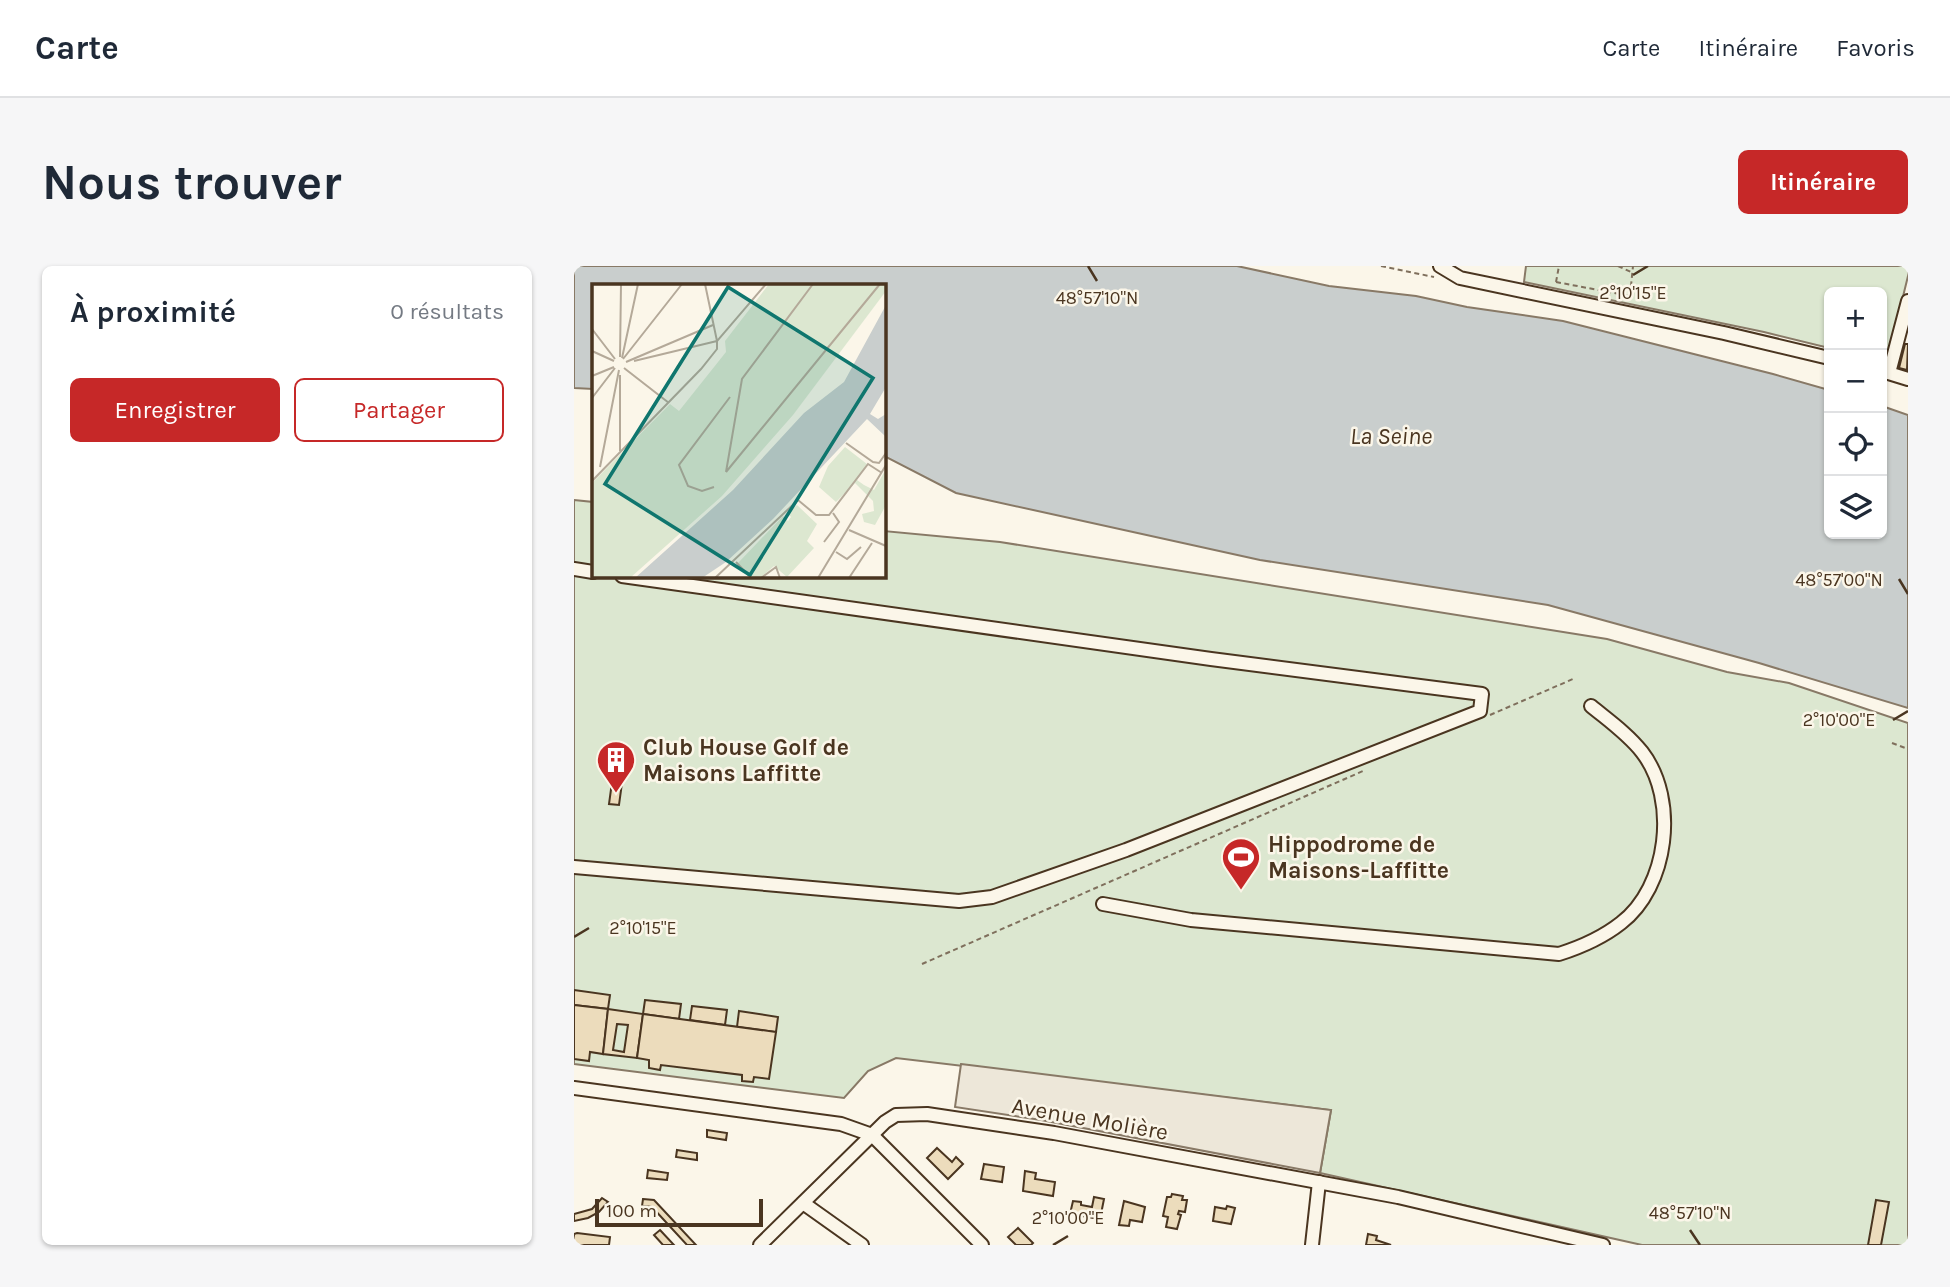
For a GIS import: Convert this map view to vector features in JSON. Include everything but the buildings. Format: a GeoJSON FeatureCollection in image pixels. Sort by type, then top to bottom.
{"type":"FeatureCollection","features":[{"type":"Feature","properties":{"kind":"street"},"geometry":{"type":"LineString","coordinates":[[1440,266],[1460,278],[1724,333],[1824,357]]}},
{"type":"Feature","properties":{"kind":"street"},"geometry":{"type":"LineString","coordinates":[[1887,369],[1908,301]]}},
{"type":"Feature","properties":{"kind":"street"},"geometry":{"type":"LineString","coordinates":[[1887,372],[1908,379]]}},
{"type":"Feature","properties":{"kind":"street"},"geometry":{"type":"LineString","coordinates":[[574,569],[592,572]]}},
{"type":"Feature","properties":{"kind":"street"},"geometry":{"type":"LineString","coordinates":[[574,867],[958,901],[976,900],[992,897],[1126,850],[1480,711],[1482,694],[1211,659],[636,578]]}},
{"type":"Feature","properties":{"kind":"street"},"geometry":{"type":"LineString","coordinates":[[1103,904],[1191,920],[1559,954],[1588,944],[1622,922],[1645,897],[1657,866],[1664,836],[1661,797],[1656,777],[1643,753],[1591,706]]}},
{"type":"Feature","properties":{"kind":"street"},"geometry":{"type":"LineString","coordinates":[[574,1088],[842,1124],[872,1135],[982,1245]]}},
{"type":"Feature","properties":{"kind":"street","name":"Avenue Molière"},"geometry":{"type":"LineString","coordinates":[[760,1245],[872,1135],[896,1115],[927,1114],[1054,1133],[1398,1197],[1603,1245]]}},
{"type":"Feature","properties":{"kind":"street"},"geometry":{"type":"LineString","coordinates":[[1312,1245],[1319,1182]]}},
{"type":"Feature","properties":{"kind":"street"},"geometry":{"type":"LineString","coordinates":[[803,1203],[862,1245]]}},
{"type":"Feature","properties":{"kind":"path"},"geometry":{"type":"LineString","coordinates":[[1381,266],[1392,267]]}},
{"type":"Feature","properties":{"kind":"path"},"geometry":{"type":"LineString","coordinates":[[1559,266],[1556,282],[1630,296],[1633,266]]}},
{"type":"Feature","properties":{"kind":"path"},"geometry":{"type":"LineString","coordinates":[[1618,266],[1632,273]]}},
{"type":"Feature","properties":{"kind":"path"},"geometry":{"type":"LineString","coordinates":[[1483,718],[1573,679]]}},
{"type":"Feature","properties":{"kind":"path"},"geometry":{"type":"LineString","coordinates":[[1892,743],[1908,749]]}},
{"type":"Feature","properties":{"kind":"path"},"geometry":{"type":"LineString","coordinates":[[922,964],[1368,768]]}},
{"type":"Feature","properties":{"kind":"green space"},"geometry":{"type":"Polygon","coordinates":[[[1526,266],[1908,266],[1908,276],[1887,362],[1887,287],[1824,287],[1824,347],[1524,282],[1526,266]]]}},
{"type":"Feature","properties":{"kind":"green space","name":"Hippodrome de Maisons-Laffitte"},"geometry":{"type":"Polygon","coordinates":[[[574,500],[592,502],[592,578],[886,578],[886,531],[1000,542],[1607,639],[1727,672],[1789,683],[1908,723],[1908,1245],[1642,1245],[1320,1173],[1331,1110],[896,1058],[868,1071],[844,1098],[574,1064],[574,500]]]}},
{"type":"Feature","properties":{"kind":"shaded area"},"geometry":{"type":"Polygon","coordinates":[[[961,1064],[1331,1110],[1320,1173],[1041,1120],[955,1107],[961,1064]]]}},
{"type":"Feature","properties":{"kind":"water","name":"La Seine"},"geometry":{"type":"Polygon","coordinates":[[[574,266],[1237,266],[1329,286],[1416,296],[1467,307],[1563,321],[1824,389],[1824,539],[1887,539],[1887,408],[1908,415],[1908,708],[1759,663],[1548,605],[1260,560],[956,493],[886,457],[886,284],[592,284],[592,389],[574,388],[574,266]]]}},
{"type":"Feature","properties":{"kind":"place","name":"Club House Golf de Maisons Laffitte"},"geometry":{"type":"Point","coordinates":[616,794]}},
{"type":"Feature","properties":{"kind":"place","name":"Hippodrome de Maisons-Laffitte"},"geometry":{"type":"Point","coordinates":[1241,891]}}]}
